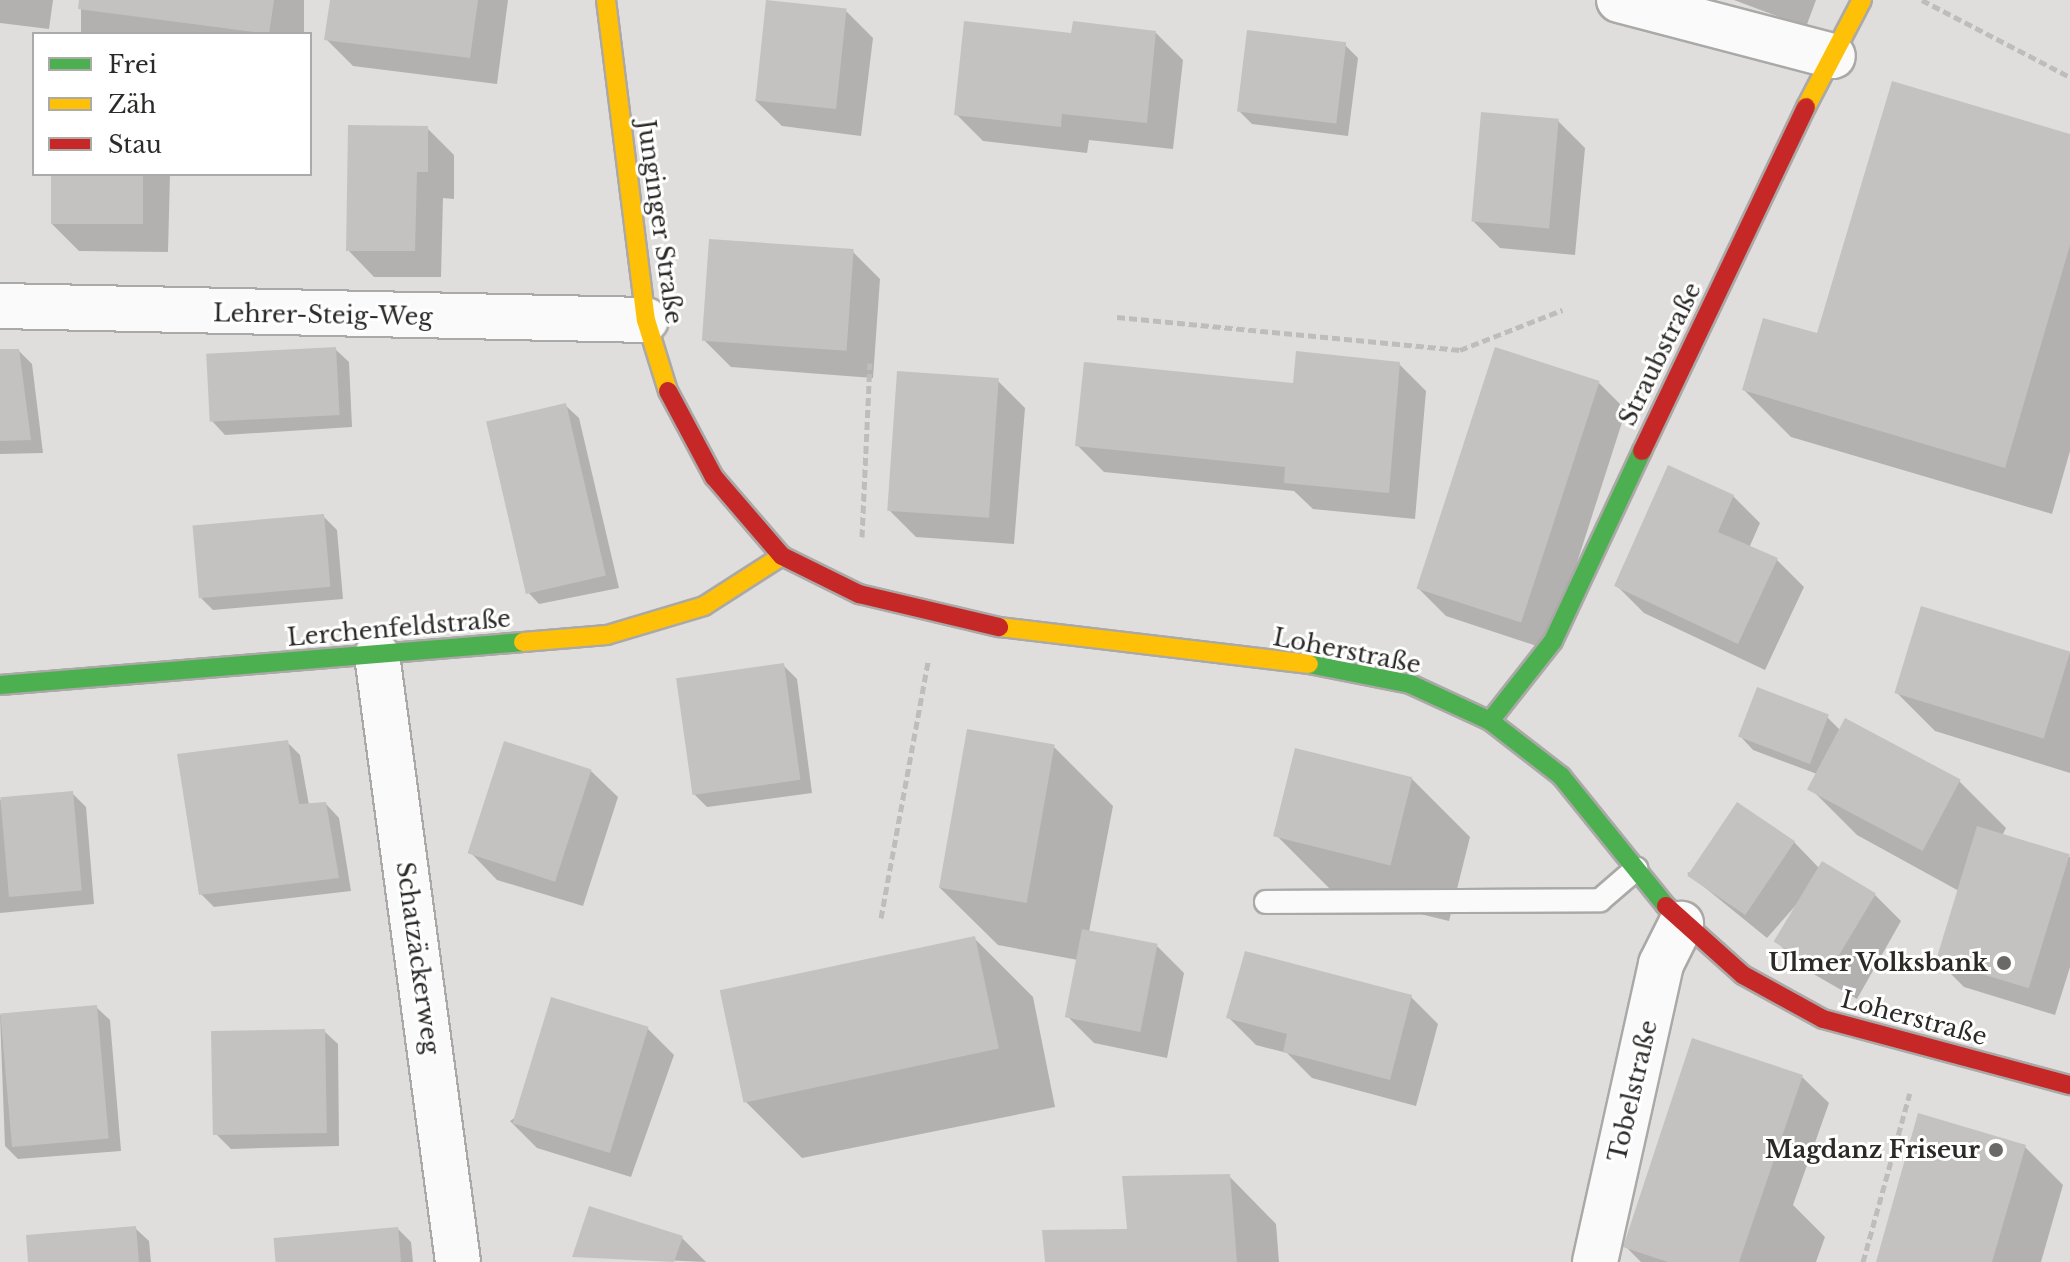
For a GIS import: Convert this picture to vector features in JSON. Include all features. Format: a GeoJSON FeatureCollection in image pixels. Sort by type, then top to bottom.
{"type":"FeatureCollection","features":[{"type":"Feature","properties":{"kind":"street","name":"Junginger Straße"},"geometry":{"type":"LineString","coordinates":[[606,0],[646,320],[670,398],[714,477],[782,556]]}},
{"type":"Feature","properties":{"kind":"street"},"geometry":{"type":"LineString","coordinates":[[1619,0],[1833,56]]}},
{"type":"Feature","properties":{"kind":"street","name":"Straubstraße"},"geometry":{"type":"LineString","coordinates":[[1490,721],[1553,641],[1862,0]]}},
{"type":"Feature","properties":{"kind":"street","name":"Lehrer-Steig-Weg"},"geometry":{"type":"LineString","coordinates":[[0,306],[646,320]]}},
{"type":"Feature","properties":{"kind":"street","name":"Loherstraße"},"geometry":{"type":"LineString","coordinates":[[782,556],[859,594],[936,613],[1341,670],[1410,684],[1490,721],[1561,776],[1681,924],[1743,975],[1823,1019],[2070,1085]]}},
{"type":"Feature","properties":{"kind":"street","name":"Lerchenfeldstraße"},"geometry":{"type":"LineString","coordinates":[[0,685],[607,635],[704,606],[782,556]]}},
{"type":"Feature","properties":{"kind":"street","name":"Schatzäckerweg"},"geometry":{"type":"LineString","coordinates":[[377,655],[458,1262]]}},
{"type":"Feature","properties":{"kind":"street","name":"Tobelstraße"},"geometry":{"type":"LineString","coordinates":[[1595,1262],[1661,964],[1681,924]]}},
{"type":"Feature","properties":{"kind":"lane"},"geometry":{"type":"LineString","coordinates":[[1266,902],[1600,900],[1636,869]]}},
{"type":"Feature","properties":{"kind":"path"},"geometry":{"type":"LineString","coordinates":[[1922,0],[2070,77]]}},
{"type":"Feature","properties":{"kind":"path"},"geometry":{"type":"LineString","coordinates":[[1117,317],[1460,350],[1562,310]]}},
{"type":"Feature","properties":{"kind":"path"},"geometry":{"type":"LineString","coordinates":[[859,594],[870,363]]}},
{"type":"Feature","properties":{"kind":"path"},"geometry":{"type":"LineString","coordinates":[[881,918],[936,613]]}},
{"type":"Feature","properties":{"kind":"path"},"geometry":{"type":"LineString","coordinates":[[1863,1262],[1911,1090]]}},
{"type":"Feature","properties":{"kind":"building"},"geometry":{"type":"Polygon","coordinates":[[[79,0],[274,0],[269,32],[78,9],[79,0]]]}},
{"type":"Feature","properties":{"kind":"building"},"geometry":{"type":"Polygon","coordinates":[[[330,0],[478,0],[470,58],[324,40],[330,0]]]}},
{"type":"Feature","properties":{"kind":"building"},"geometry":{"type":"Polygon","coordinates":[[[766,0],[847,8],[836,109],[755,100],[766,0]]]}},
{"type":"Feature","properties":{"kind":"building"},"geometry":{"type":"Polygon","coordinates":[[[964,21],[1071,33],[1073,21],[1156,31],[1147,123],[1062,114],[1061,127],[954,115],[964,21]]]}},
{"type":"Feature","properties":{"kind":"building"},"geometry":{"type":"Polygon","coordinates":[[[1247,30],[1346,42],[1336,124],[1237,111],[1247,30]]]}},
{"type":"Feature","properties":{"kind":"building"},"geometry":{"type":"Polygon","coordinates":[[[1892,81],[2070,134],[2070,245],[2005,468],[1742,390],[1763,318],[1817,333],[1892,81]]]}},
{"type":"Feature","properties":{"kind":"building"},"geometry":{"type":"Polygon","coordinates":[[[1481,112],[1559,119],[1549,228],[1471,222],[1481,112]]]}},
{"type":"Feature","properties":{"kind":"building"},"geometry":{"type":"Polygon","coordinates":[[[348,125],[428,126],[428,172],[417,172],[415,251],[346,251],[348,125]]]}},
{"type":"Feature","properties":{"kind":"building"},"geometry":{"type":"Polygon","coordinates":[[[51,176],[143,176],[143,224],[51,224],[51,176]]]}},
{"type":"Feature","properties":{"kind":"building"},"geometry":{"type":"Polygon","coordinates":[[[709,239],[854,249],[847,351],[702,341],[709,239]]]}},
{"type":"Feature","properties":{"kind":"building"},"geometry":{"type":"Polygon","coordinates":[[[336,347],[340,415],[210,422],[206,354],[336,347]]]}},
{"type":"Feature","properties":{"kind":"building"},"geometry":{"type":"Polygon","coordinates":[[[1495,347],[1600,381],[1521,623],[1417,589],[1495,347]]]}},
{"type":"Feature","properties":{"kind":"building"},"geometry":{"type":"Polygon","coordinates":[[[0,349],[19,349],[31,440],[0,441],[0,349]]]}},
{"type":"Feature","properties":{"kind":"building"},"geometry":{"type":"Polygon","coordinates":[[[1296,351],[1400,362],[1389,493],[1284,483],[1285,467],[1075,446],[1084,362],[1293,383],[1296,351]]]}},
{"type":"Feature","properties":{"kind":"building"},"geometry":{"type":"Polygon","coordinates":[[[897,371],[999,378],[989,518],[887,511],[897,371]]]}},
{"type":"Feature","properties":{"kind":"building"},"geometry":{"type":"Polygon","coordinates":[[[566,403],[606,575],[526,594],[486,421],[566,403]]]}},
{"type":"Feature","properties":{"kind":"building"},"geometry":{"type":"Polygon","coordinates":[[[1668,465],[1734,495],[1718,532],[1778,558],[1738,644],[1614,586],[1668,465]]]}},
{"type":"Feature","properties":{"kind":"building"},"geometry":{"type":"Polygon","coordinates":[[[324,514],[330,587],[199,598],[193,526],[324,514]]]}},
{"type":"Feature","properties":{"kind":"building"},"geometry":{"type":"Polygon","coordinates":[[[1921,606],[2070,652],[2044,739],[1894,693],[1921,606]]]}},
{"type":"Feature","properties":{"kind":"building"},"geometry":{"type":"Polygon","coordinates":[[[784,663],[800,780],[692,795],[676,678],[784,663]]]}},
{"type":"Feature","properties":{"kind":"building"},"geometry":{"type":"Polygon","coordinates":[[[1757,687],[1829,715],[1810,764],[1738,736],[1757,687]]]}},
{"type":"Feature","properties":{"kind":"building"},"geometry":{"type":"Polygon","coordinates":[[[1845,718],[1961,780],[1923,851],[1807,790],[1845,718]]]}},
{"type":"Feature","properties":{"kind":"building"},"geometry":{"type":"Polygon","coordinates":[[[967,729],[1055,744],[1027,903],[939,888],[967,729]]]}},
{"type":"Feature","properties":{"kind":"building"},"geometry":{"type":"Polygon","coordinates":[[[288,740],[299,804],[326,802],[339,878],[199,895],[177,754],[288,740]]]}},
{"type":"Feature","properties":{"kind":"building"},"geometry":{"type":"Polygon","coordinates":[[[504,741],[591,769],[555,882],[468,853],[504,741]]]}},
{"type":"Feature","properties":{"kind":"building"},"geometry":{"type":"Polygon","coordinates":[[[1295,748],[1412,777],[1390,866],[1273,836],[1295,748]]]}},
{"type":"Feature","properties":{"kind":"building"},"geometry":{"type":"Polygon","coordinates":[[[73,791],[82,891],[9,897],[0,797],[73,791]]]}},
{"type":"Feature","properties":{"kind":"building"},"geometry":{"type":"Polygon","coordinates":[[[1737,802],[1795,841],[1745,915],[1687,876],[1737,802]]]}},
{"type":"Feature","properties":{"kind":"building"},"geometry":{"type":"Polygon","coordinates":[[[1977,826],[2070,854],[2029,988],[1936,960],[1977,826]]]}},
{"type":"Feature","properties":{"kind":"building"},"geometry":{"type":"Polygon","coordinates":[[[1822,861],[1876,893],[1828,974],[1774,942],[1822,861]]]}},
{"type":"Feature","properties":{"kind":"building"},"geometry":{"type":"Polygon","coordinates":[[[1082,929],[1158,944],[1140,1032],[1065,1017],[1082,929]]]}},
{"type":"Feature","properties":{"kind":"building"},"geometry":{"type":"Polygon","coordinates":[[[975,936],[999,1048],[744,1103],[720,990],[975,936]]]}},
{"type":"Feature","properties":{"kind":"building"},"geometry":{"type":"Polygon","coordinates":[[[1245,951],[1412,995],[1390,1080],[1283,1052],[1287,1034],[1226,1018],[1245,951]]]}},
{"type":"Feature","properties":{"kind":"building"},"geometry":{"type":"Polygon","coordinates":[[[551,997],[649,1027],[610,1153],[512,1123],[551,997]]]}},
{"type":"Feature","properties":{"kind":"building"},"geometry":{"type":"Polygon","coordinates":[[[97,1005],[109,1138],[12,1147],[0,1013],[97,1005]]]}},
{"type":"Feature","properties":{"kind":"building"},"geometry":{"type":"Polygon","coordinates":[[[325,1029],[327,1133],[213,1135],[211,1031],[325,1029]]]}},
{"type":"Feature","properties":{"kind":"building"},"geometry":{"type":"Polygon","coordinates":[[[1692,1038],[1803,1075],[1739,1262],[1668,1262],[1623,1247],[1692,1038]]]}},
{"type":"Feature","properties":{"kind":"building"},"geometry":{"type":"Polygon","coordinates":[[[1918,1113],[2026,1145],[1992,1262],[1876,1262],[1918,1113]]]}},
{"type":"Feature","properties":{"kind":"building"},"geometry":{"type":"Polygon","coordinates":[[[1230,1174],[1237,1262],[1045,1262],[1042,1230],[1127,1229],[1122,1176],[1230,1174]]]}},
{"type":"Feature","properties":{"kind":"building"},"geometry":{"type":"Polygon","coordinates":[[[589,1206],[683,1236],[674,1262],[572,1257],[589,1206]]]}},
{"type":"Feature","properties":{"kind":"building"},"geometry":{"type":"Polygon","coordinates":[[[136,1226],[139,1262],[28,1262],[26,1235],[136,1226]]]}},
{"type":"Feature","properties":{"kind":"building"},"geometry":{"type":"Polygon","coordinates":[[[398,1227],[401,1262],[276,1262],[273,1238],[398,1227]]]}},
{"type":"Feature","properties":{"kind":"traffic: fast"},"geometry":{"type":"LineString","coordinates":[[1490,721],[1553,641],[1642,451]]}},
{"type":"Feature","properties":{"kind":"traffic: fast"},"geometry":{"type":"LineString","coordinates":[[0,685],[523,642]]}},
{"type":"Feature","properties":{"kind":"traffic: fast"},"geometry":{"type":"LineString","coordinates":[[1309,664],[1410,684],[1490,721],[1561,776],[1666,906]]}},
{"type":"Feature","properties":{"kind":"traffic: slow"},"geometry":{"type":"LineString","coordinates":[[606,0],[646,320],[668,391]]}},
{"type":"Feature","properties":{"kind":"traffic: slow"},"geometry":{"type":"LineString","coordinates":[[1806,107],[1862,0]]}},
{"type":"Feature","properties":{"kind":"traffic: slow"},"geometry":{"type":"LineString","coordinates":[[523,642],[607,635],[704,606],[782,556]]}},
{"type":"Feature","properties":{"kind":"traffic: slow"},"geometry":{"type":"LineString","coordinates":[[999,627],[1309,664]]}},
{"type":"Feature","properties":{"kind":"traffic: jam"},"geometry":{"type":"LineString","coordinates":[[1642,451],[1806,107]]}},
{"type":"Feature","properties":{"kind":"traffic: jam"},"geometry":{"type":"LineString","coordinates":[[668,391],[714,477],[782,556],[859,594],[999,627]]}},
{"type":"Feature","properties":{"kind":"traffic: jam"},"geometry":{"type":"LineString","coordinates":[[1666,906],[1743,975],[1823,1019],[2070,1085]]}},
{"type":"Feature","properties":{"kind":"place","name":"Ulmer Volksbank"},"geometry":{"type":"Point","coordinates":[2004,963]}},
{"type":"Feature","properties":{"kind":"place","name":"Magdanz Friseur"},"geometry":{"type":"Point","coordinates":[1996,1150]}}]}
